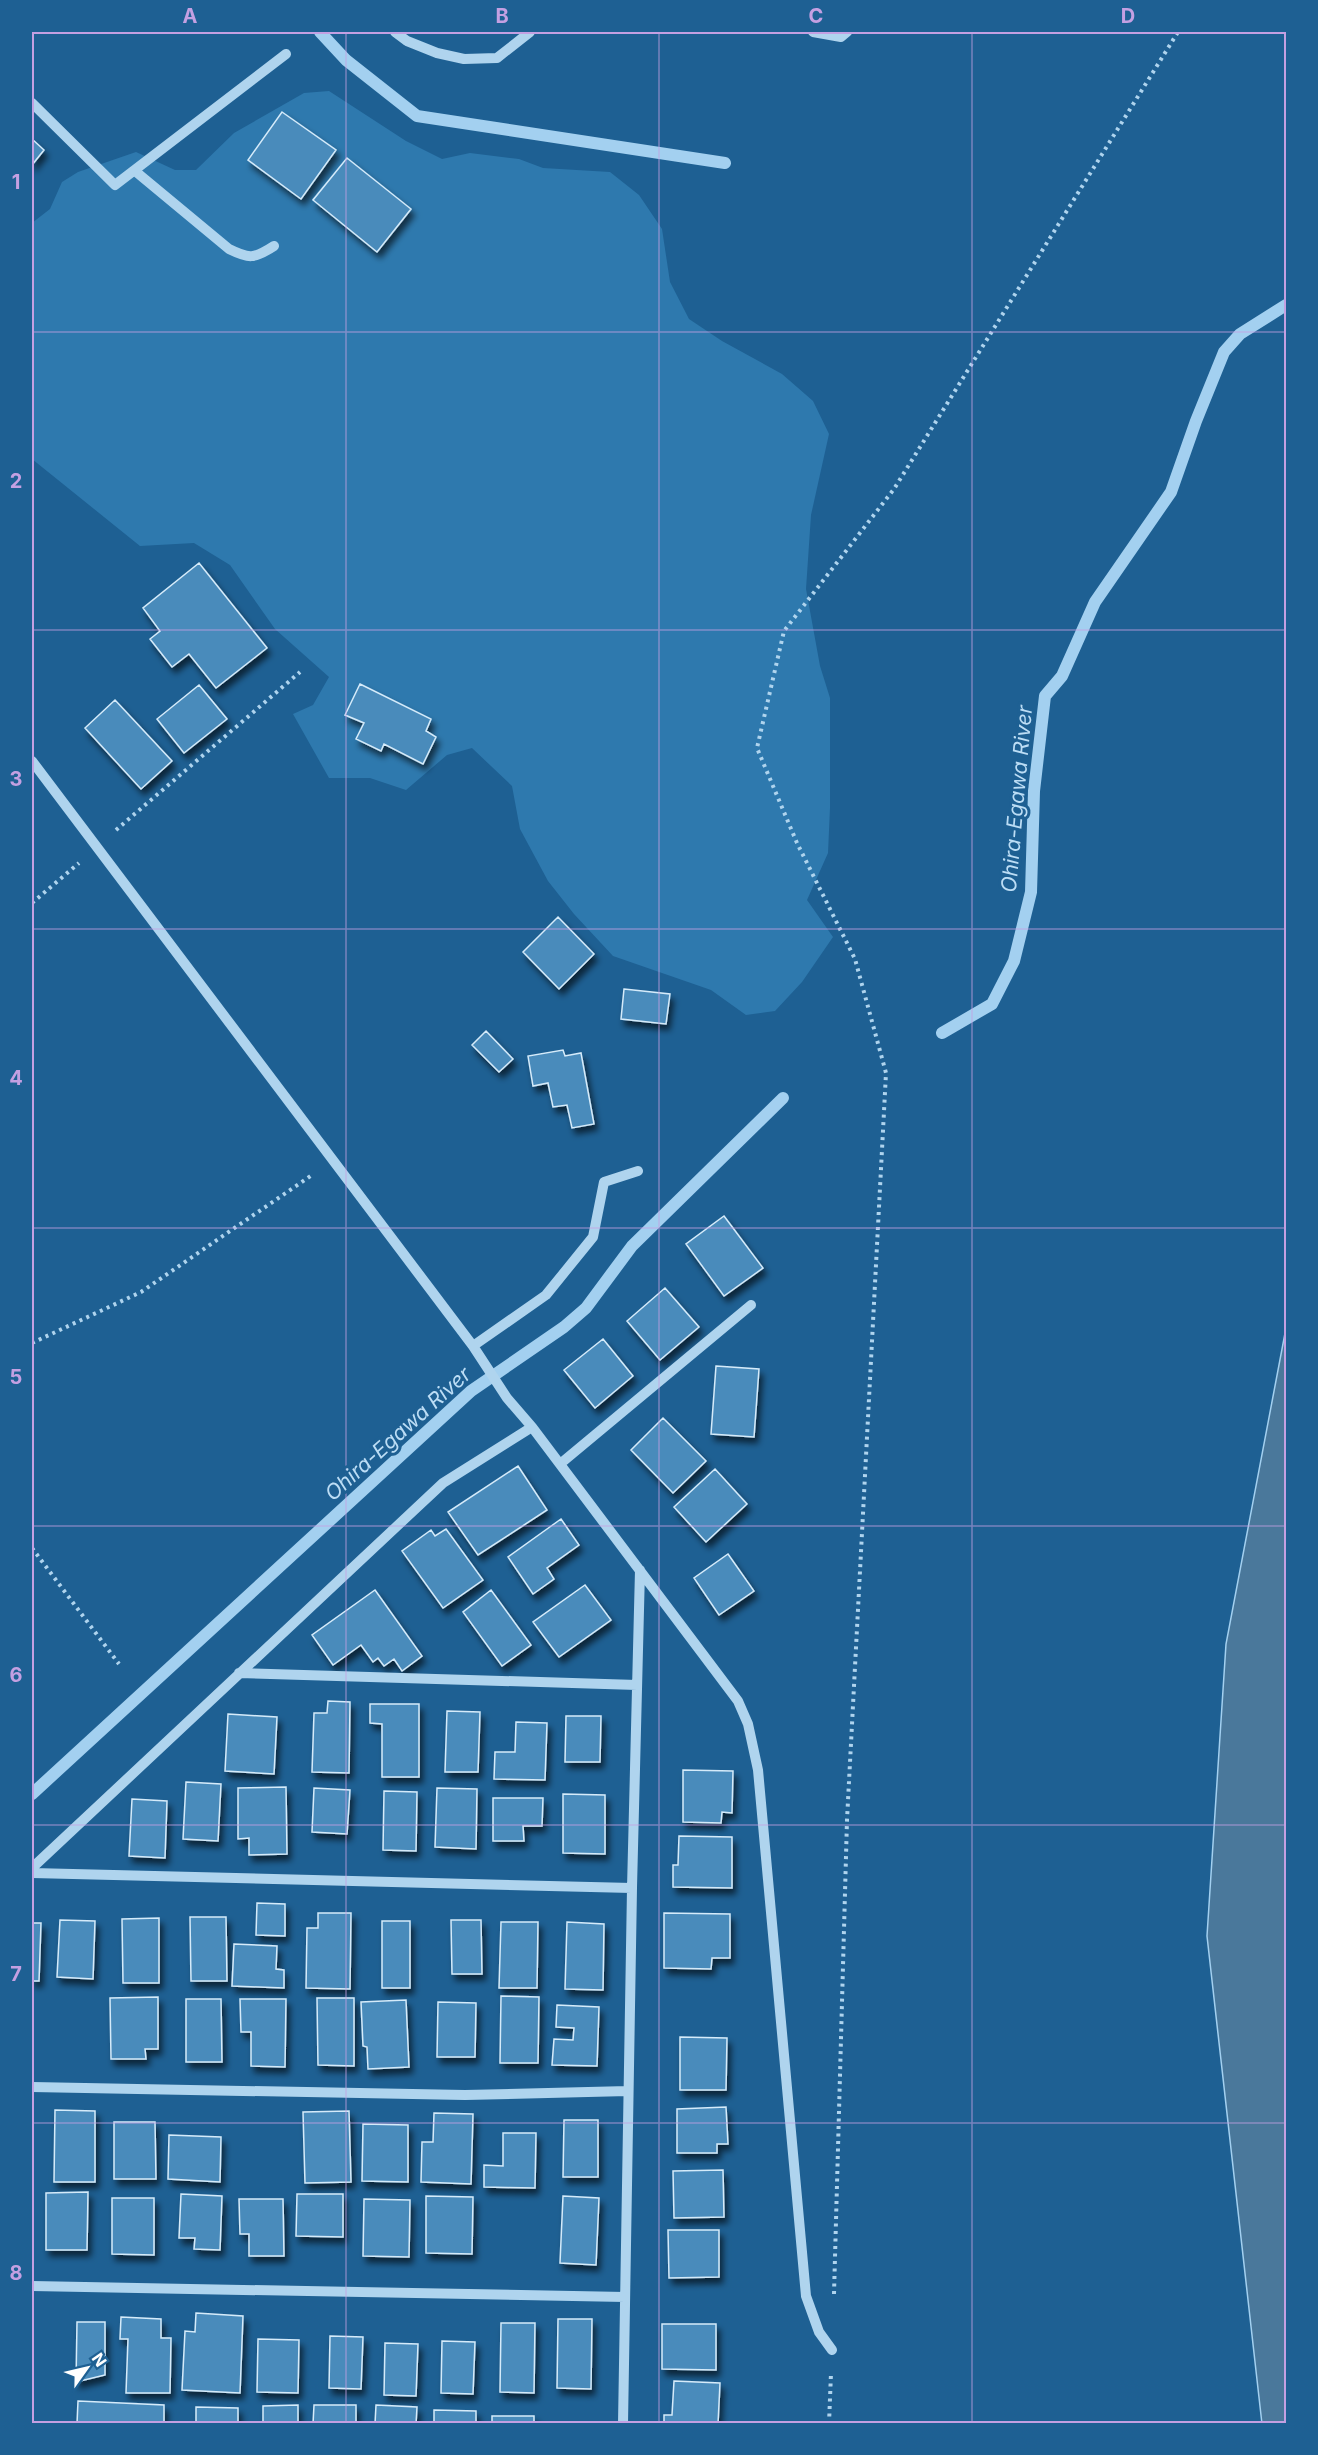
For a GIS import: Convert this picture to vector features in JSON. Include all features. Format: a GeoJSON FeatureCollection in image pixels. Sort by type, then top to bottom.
{"type":"FeatureCollection","features":[{"type":"Feature","properties":{"kind":"street"},"geometry":{"type":"LineString","coordinates":[[394,32],[406,41],[437,54],[464,59],[498,58],[530,32]]}},
{"type":"Feature","properties":{"kind":"street"},"geometry":{"type":"LineString","coordinates":[[813,32],[841,37],[847,32]]}},
{"type":"Feature","properties":{"kind":"street"},"geometry":{"type":"LineString","coordinates":[[32,104],[115,184],[286,54]]}},
{"type":"Feature","properties":{"kind":"street"},"geometry":{"type":"LineString","coordinates":[[135,171],[228,249],[246,257],[260,255],[274,246]]}},
{"type":"Feature","properties":{"kind":"street"},"geometry":{"type":"LineString","coordinates":[[32,761],[475,1351],[507,1398],[532,1426],[738,1701],[748,1724],[758,1770],[806,2296],[816,2326],[832,2350]]}},
{"type":"Feature","properties":{"kind":"street"},"geometry":{"type":"LineString","coordinates":[[475,1351],[546,1295],[593,1237],[604,1182],[638,1171]]}},
{"type":"Feature","properties":{"kind":"street"},"geometry":{"type":"LineString","coordinates":[[560,1464],[751,1305]]}},
{"type":"Feature","properties":{"kind":"street"},"geometry":{"type":"LineString","coordinates":[[32,1868],[443,1484],[532,1426]]}},
{"type":"Feature","properties":{"kind":"street"},"geometry":{"type":"LineString","coordinates":[[623,2424],[640,1570]]}},
{"type":"Feature","properties":{"kind":"street"},"geometry":{"type":"LineString","coordinates":[[239,1673],[637,1685]]}},
{"type":"Feature","properties":{"kind":"street"},"geometry":{"type":"LineString","coordinates":[[32,1873],[632,1888]]}},
{"type":"Feature","properties":{"kind":"street"},"geometry":{"type":"LineString","coordinates":[[32,2087],[465,2095],[628,2091]]}},
{"type":"Feature","properties":{"kind":"street"},"geometry":{"type":"LineString","coordinates":[[32,2286],[625,2296]]}},
{"type":"Feature","properties":{"kind":"path"},"geometry":{"type":"LineString","coordinates":[[834,2302],[847,1820],[886,1073],[855,959],[797,843],[756,748],[784,631],[894,489],[1178,32]]}},
{"type":"Feature","properties":{"kind":"path"},"geometry":{"type":"LineString","coordinates":[[32,903],[300,672]]}},
{"type":"Feature","properties":{"kind":"path"},"geometry":{"type":"LineString","coordinates":[[32,1343],[141,1292],[332,1161]]}},
{"type":"Feature","properties":{"kind":"path"},"geometry":{"type":"LineString","coordinates":[[32,1548],[118,1664]]}},
{"type":"Feature","properties":{"kind":"path"},"geometry":{"type":"LineString","coordinates":[[829,2424],[832,2350]]}},
{"type":"Feature","properties":{"kind":"shaded area"},"geometry":{"type":"Polygon","coordinates":[[[329,91],[406,141],[442,159],[470,153],[519,159],[543,168],[610,172],[639,195],[662,229],[670,282],[689,319],[722,341],[782,374],[813,401],[829,434],[811,515],[806,589],[820,666],[830,698],[828,853],[807,900],[833,937],[802,982],[775,1011],[746,1015],[711,990],[613,956],[574,914],[548,881],[520,829],[512,786],[472,748],[447,755],[406,790],[370,778],[329,778],[293,714],[313,705],[329,677],[275,629],[230,565],[194,543],[140,546],[32,459],[32,223],[50,209],[62,182],[78,172],[136,152],[175,170],[196,170],[234,133],[304,93],[329,91]]]}},
{"type":"Feature","properties":{"kind":"shaded area"},"geometry":{"type":"Polygon","coordinates":[[[1286,1328],[1286,2423],[1262,2424],[1207,1936],[1226,1644],[1286,1328]]]}},
{"type":"Feature","properties":{"kind":"building"},"geometry":{"type":"Polygon","coordinates":[[[282,112],[336,150],[301,199],[248,160],[282,112]]]}},
{"type":"Feature","properties":{"kind":"building"},"geometry":{"type":"Polygon","coordinates":[[[32,139],[44,150],[32,165],[32,139]]]}},
{"type":"Feature","properties":{"kind":"building"},"geometry":{"type":"Polygon","coordinates":[[[347,158],[411,209],[377,252],[313,200],[347,158]]]}},
{"type":"Feature","properties":{"kind":"building"},"geometry":{"type":"Polygon","coordinates":[[[199,563],[267,648],[216,688],[189,654],[172,667],[150,639],[160,631],[143,608],[199,563]]]}},
{"type":"Feature","properties":{"kind":"building"},"geometry":{"type":"Polygon","coordinates":[[[360,684],[431,719],[426,731],[436,737],[423,764],[384,744],[381,751],[356,739],[364,723],[345,715],[360,684]]]}},
{"type":"Feature","properties":{"kind":"building"},"geometry":{"type":"Polygon","coordinates":[[[199,685],[227,719],[184,753],[157,719],[199,685]]]}},
{"type":"Feature","properties":{"kind":"building"},"geometry":{"type":"Polygon","coordinates":[[[115,700],[172,761],[141,789],[85,728],[115,700]]]}},
{"type":"Feature","properties":{"kind":"building"},"geometry":{"type":"Polygon","coordinates":[[[558,917],[594,954],[559,989],[523,952],[558,917]]]}},
{"type":"Feature","properties":{"kind":"building"},"geometry":{"type":"Polygon","coordinates":[[[624,989],[670,994],[666,1024],[621,1019],[624,989]]]}},
{"type":"Feature","properties":{"kind":"building"},"geometry":{"type":"Polygon","coordinates":[[[486,1031],[513,1059],[499,1072],[472,1045],[486,1031]]]}},
{"type":"Feature","properties":{"kind":"building"},"geometry":{"type":"Polygon","coordinates":[[[563,1050],[565,1056],[581,1053],[594,1124],[572,1128],[567,1105],[553,1107],[548,1083],[533,1086],[528,1056],[563,1050]]]}},
{"type":"Feature","properties":{"kind":"building"},"geometry":{"type":"Polygon","coordinates":[[[724,1216],[763,1268],[724,1296],[686,1244],[724,1216]]]}},
{"type":"Feature","properties":{"kind":"building"},"geometry":{"type":"Polygon","coordinates":[[[665,1288],[699,1327],[660,1360],[627,1321],[665,1288]]]}},
{"type":"Feature","properties":{"kind":"building"},"geometry":{"type":"Polygon","coordinates":[[[603,1339],[633,1376],[595,1408],[564,1370],[603,1339]]]}},
{"type":"Feature","properties":{"kind":"building"},"geometry":{"type":"Polygon","coordinates":[[[716,1366],[759,1369],[754,1437],[711,1434],[716,1366]]]}},
{"type":"Feature","properties":{"kind":"building"},"geometry":{"type":"Polygon","coordinates":[[[663,1418],[706,1461],[673,1493],[631,1450],[663,1418]]]}},
{"type":"Feature","properties":{"kind":"building"},"geometry":{"type":"Polygon","coordinates":[[[518,1466],[547,1510],[478,1555],[448,1512],[518,1466]]]}},
{"type":"Feature","properties":{"kind":"building"},"geometry":{"type":"Polygon","coordinates":[[[715,1469],[747,1504],[706,1542],[674,1507],[715,1469]]]}},
{"type":"Feature","properties":{"kind":"building"},"geometry":{"type":"Polygon","coordinates":[[[561,1519],[579,1545],[547,1568],[554,1579],[533,1594],[508,1557],[561,1519]]]}},
{"type":"Feature","properties":{"kind":"building"},"geometry":{"type":"Polygon","coordinates":[[[446,1529],[483,1580],[443,1608],[402,1551],[431,1530],[435,1536],[446,1529]]]}},
{"type":"Feature","properties":{"kind":"building"},"geometry":{"type":"Polygon","coordinates":[[[728,1554],[754,1591],[719,1615],[694,1578],[728,1554]]]}},
{"type":"Feature","properties":{"kind":"building"},"geometry":{"type":"Polygon","coordinates":[[[585,1585],[611,1620],[559,1657],[533,1622],[585,1585]]]}},
{"type":"Feature","properties":{"kind":"building"},"geometry":{"type":"Polygon","coordinates":[[[375,1590],[422,1656],[402,1671],[394,1659],[384,1666],[378,1658],[373,1662],[361,1645],[333,1665],[312,1635],[375,1590]]]}},
{"type":"Feature","properties":{"kind":"building"},"geometry":{"type":"Polygon","coordinates":[[[491,1590],[531,1645],[502,1666],[463,1612],[491,1590]]]}},
{"type":"Feature","properties":{"kind":"building"},"geometry":{"type":"Polygon","coordinates":[[[328,1701],[350,1702],[349,1773],[312,1772],[314,1713],[327,1713],[328,1701]]]}},
{"type":"Feature","properties":{"kind":"building"},"geometry":{"type":"Polygon","coordinates":[[[370,1704],[419,1704],[419,1777],[382,1777],[382,1724],[370,1723],[370,1704]]]}},
{"type":"Feature","properties":{"kind":"building"},"geometry":{"type":"Polygon","coordinates":[[[447,1711],[480,1712],[478,1772],[445,1772],[447,1711]]]}},
{"type":"Feature","properties":{"kind":"building"},"geometry":{"type":"Polygon","coordinates":[[[228,1714],[277,1717],[274,1774],[225,1771],[228,1714]]]}},
{"type":"Feature","properties":{"kind":"building"},"geometry":{"type":"Polygon","coordinates":[[[566,1716],[601,1716],[600,1762],[565,1762],[566,1716]]]}},
{"type":"Feature","properties":{"kind":"building"},"geometry":{"type":"Polygon","coordinates":[[[516,1722],[547,1723],[545,1780],[494,1779],[495,1752],[515,1752],[516,1722]]]}},
{"type":"Feature","properties":{"kind":"building"},"geometry":{"type":"Polygon","coordinates":[[[683,1770],[733,1771],[732,1813],[722,1812],[721,1823],[683,1822],[683,1770]]]}},
{"type":"Feature","properties":{"kind":"building"},"geometry":{"type":"Polygon","coordinates":[[[186,1782],[221,1784],[218,1841],[183,1839],[186,1782]]]}},
{"type":"Feature","properties":{"kind":"building"},"geometry":{"type":"Polygon","coordinates":[[[286,1787],[287,1854],[249,1855],[249,1838],[238,1839],[238,1788],[286,1787]]]}},
{"type":"Feature","properties":{"kind":"building"},"geometry":{"type":"Polygon","coordinates":[[[314,1788],[350,1790],[347,1834],[312,1832],[314,1788]]]}},
{"type":"Feature","properties":{"kind":"building"},"geometry":{"type":"Polygon","coordinates":[[[437,1788],[477,1789],[476,1849],[435,1847],[437,1788]]]}},
{"type":"Feature","properties":{"kind":"building"},"geometry":{"type":"Polygon","coordinates":[[[384,1791],[417,1792],[416,1851],[383,1850],[384,1791]]]}},
{"type":"Feature","properties":{"kind":"building"},"geometry":{"type":"Polygon","coordinates":[[[563,1794],[605,1795],[605,1854],[563,1853],[563,1794]]]}},
{"type":"Feature","properties":{"kind":"building"},"geometry":{"type":"Polygon","coordinates":[[[493,1798],[543,1798],[542,1826],[523,1826],[524,1841],[493,1841],[493,1798]]]}},
{"type":"Feature","properties":{"kind":"building"},"geometry":{"type":"Polygon","coordinates":[[[132,1799],[167,1801],[165,1858],[129,1856],[132,1799]]]}},
{"type":"Feature","properties":{"kind":"building"},"geometry":{"type":"Polygon","coordinates":[[[679,1836],[732,1837],[732,1888],[673,1887],[673,1865],[678,1865],[679,1836]]]}},
{"type":"Feature","properties":{"kind":"building"},"geometry":{"type":"Polygon","coordinates":[[[257,1903],[285,1904],[285,1936],[256,1935],[257,1903]]]}},
{"type":"Feature","properties":{"kind":"building"},"geometry":{"type":"Polygon","coordinates":[[[318,1913],[351,1913],[350,1989],[306,1988],[307,1928],[318,1928],[318,1913]]]}},
{"type":"Feature","properties":{"kind":"building"},"geometry":{"type":"Polygon","coordinates":[[[664,1913],[730,1914],[730,1958],[712,1958],[711,1969],[664,1968],[664,1913]]]}},
{"type":"Feature","properties":{"kind":"building"},"geometry":{"type":"Polygon","coordinates":[[[190,1917],[226,1917],[227,1981],[191,1981],[190,1917]]]}},
{"type":"Feature","properties":{"kind":"building"},"geometry":{"type":"Polygon","coordinates":[[[159,1918],[159,1983],[123,1983],[122,1919],[159,1918]]]}},
{"type":"Feature","properties":{"kind":"building"},"geometry":{"type":"Polygon","coordinates":[[[60,1920],[95,1921],[93,1979],[57,1977],[60,1920]]]}},
{"type":"Feature","properties":{"kind":"building"},"geometry":{"type":"Polygon","coordinates":[[[451,1920],[481,1920],[482,1974],[452,1974],[451,1920]]]}},
{"type":"Feature","properties":{"kind":"building"},"geometry":{"type":"Polygon","coordinates":[[[382,1921],[410,1921],[410,1988],[382,1988],[382,1921]]]}},
{"type":"Feature","properties":{"kind":"building"},"geometry":{"type":"Polygon","coordinates":[[[501,1922],[538,1922],[537,1988],[499,1988],[501,1922]]]}},
{"type":"Feature","properties":{"kind":"building"},"geometry":{"type":"Polygon","coordinates":[[[567,1922],[604,1924],[603,1990],[565,1989],[567,1922]]]}},
{"type":"Feature","properties":{"kind":"building"},"geometry":{"type":"Polygon","coordinates":[[[32,1923],[41,1923],[39,1981],[32,1981],[32,1923]]]}},
{"type":"Feature","properties":{"kind":"building"},"geometry":{"type":"Polygon","coordinates":[[[234,1944],[277,1946],[276,1969],[284,1970],[284,1988],[232,1986],[234,1944]]]}},
{"type":"Feature","properties":{"kind":"building"},"geometry":{"type":"Polygon","coordinates":[[[501,1996],[539,1997],[538,2063],[500,2063],[501,1996]]]}},
{"type":"Feature","properties":{"kind":"building"},"geometry":{"type":"Polygon","coordinates":[[[158,1997],[158,2049],[145,2049],[146,2059],[111,2059],[110,1998],[158,1997]]]}},
{"type":"Feature","properties":{"kind":"building"},"geometry":{"type":"Polygon","coordinates":[[[317,1998],[354,1998],[354,2066],[318,2065],[317,1998]]]}},
{"type":"Feature","properties":{"kind":"building"},"geometry":{"type":"Polygon","coordinates":[[[186,1999],[221,1999],[222,2062],[186,2062],[186,1999]]]}},
{"type":"Feature","properties":{"kind":"building"},"geometry":{"type":"Polygon","coordinates":[[[240,1999],[286,1999],[285,2067],[251,2066],[251,2032],[241,2032],[240,1999]]]}},
{"type":"Feature","properties":{"kind":"building"},"geometry":{"type":"Polygon","coordinates":[[[406,2000],[409,2067],[368,2069],[367,2047],[363,2046],[361,2002],[406,2000]]]}},
{"type":"Feature","properties":{"kind":"building"},"geometry":{"type":"Polygon","coordinates":[[[438,2002],[476,2003],[475,2057],[437,2057],[438,2002]]]}},
{"type":"Feature","properties":{"kind":"building"},"geometry":{"type":"Polygon","coordinates":[[[557,2005],[599,2007],[597,2066],[552,2065],[554,2039],[573,2040],[574,2028],[556,2027],[557,2005]]]}},
{"type":"Feature","properties":{"kind":"building"},"geometry":{"type":"Polygon","coordinates":[[[680,2037],[727,2038],[726,2090],[680,2090],[680,2037]]]}},
{"type":"Feature","properties":{"kind":"building"},"geometry":{"type":"Polygon","coordinates":[[[726,2107],[728,2144],[717,2144],[717,2153],[677,2153],[677,2109],[726,2107]]]}},
{"type":"Feature","properties":{"kind":"building"},"geometry":{"type":"Polygon","coordinates":[[[55,2110],[95,2111],[95,2182],[54,2182],[55,2110]]]}},
{"type":"Feature","properties":{"kind":"building"},"geometry":{"type":"Polygon","coordinates":[[[349,2111],[351,2182],[305,2183],[303,2112],[349,2111]]]}},
{"type":"Feature","properties":{"kind":"building"},"geometry":{"type":"Polygon","coordinates":[[[434,2113],[473,2114],[471,2184],[421,2182],[422,2142],[433,2142],[434,2113]]]}},
{"type":"Feature","properties":{"kind":"building"},"geometry":{"type":"Polygon","coordinates":[[[564,2120],[598,2120],[598,2177],[563,2177],[564,2120]]]}},
{"type":"Feature","properties":{"kind":"building"},"geometry":{"type":"Polygon","coordinates":[[[114,2122],[155,2122],[156,2179],[114,2179],[114,2122]]]}},
{"type":"Feature","properties":{"kind":"building"},"geometry":{"type":"Polygon","coordinates":[[[363,2124],[408,2125],[408,2182],[362,2181],[363,2124]]]}},
{"type":"Feature","properties":{"kind":"building"},"geometry":{"type":"Polygon","coordinates":[[[503,2133],[536,2133],[535,2188],[484,2187],[484,2165],[503,2166],[503,2133]]]}},
{"type":"Feature","properties":{"kind":"building"},"geometry":{"type":"Polygon","coordinates":[[[169,2135],[221,2137],[220,2182],[168,2179],[169,2135]]]}},
{"type":"Feature","properties":{"kind":"building"},"geometry":{"type":"Polygon","coordinates":[[[723,2170],[724,2217],[674,2218],[673,2171],[723,2170]]]}},
{"type":"Feature","properties":{"kind":"building"},"geometry":{"type":"Polygon","coordinates":[[[88,2192],[87,2250],[46,2250],[46,2193],[88,2192]]]}},
{"type":"Feature","properties":{"kind":"building"},"geometry":{"type":"Polygon","coordinates":[[[181,2194],[222,2196],[220,2250],[194,2249],[195,2238],[179,2238],[181,2194]]]}},
{"type":"Feature","properties":{"kind":"building"},"geometry":{"type":"Polygon","coordinates":[[[297,2194],[343,2194],[343,2237],[296,2236],[297,2194]]]}},
{"type":"Feature","properties":{"kind":"building"},"geometry":{"type":"Polygon","coordinates":[[[426,2196],[473,2197],[472,2254],[426,2253],[426,2196]]]}},
{"type":"Feature","properties":{"kind":"building"},"geometry":{"type":"Polygon","coordinates":[[[563,2196],[599,2198],[596,2265],[560,2263],[563,2196]]]}},
{"type":"Feature","properties":{"kind":"building"},"geometry":{"type":"Polygon","coordinates":[[[112,2198],[154,2198],[154,2255],[112,2254],[112,2198]]]}},
{"type":"Feature","properties":{"kind":"building"},"geometry":{"type":"Polygon","coordinates":[[[239,2199],[283,2199],[284,2256],[249,2256],[249,2234],[240,2234],[239,2199]]]}},
{"type":"Feature","properties":{"kind":"building"},"geometry":{"type":"Polygon","coordinates":[[[364,2199],[410,2200],[409,2257],[363,2256],[364,2199]]]}},
{"type":"Feature","properties":{"kind":"building"},"geometry":{"type":"Polygon","coordinates":[[[668,2230],[719,2230],[719,2277],[669,2278],[668,2230]]]}},
{"type":"Feature","properties":{"kind":"building"},"geometry":{"type":"Polygon","coordinates":[[[196,2313],[243,2316],[240,2393],[182,2390],[185,2331],[195,2332],[196,2313]]]}},
{"type":"Feature","properties":{"kind":"building"},"geometry":{"type":"Polygon","coordinates":[[[121,2317],[161,2319],[161,2338],[171,2338],[170,2393],[126,2393],[128,2339],[120,2339],[121,2317]]]}},
{"type":"Feature","properties":{"kind":"building"},"geometry":{"type":"Polygon","coordinates":[[[558,2319],[592,2319],[591,2389],[557,2388],[558,2319]]]}},
{"type":"Feature","properties":{"kind":"building"},"geometry":{"type":"Polygon","coordinates":[[[77,2322],[105,2322],[105,2375],[76,2382],[77,2322]]]}},
{"type":"Feature","properties":{"kind":"building"},"geometry":{"type":"Polygon","coordinates":[[[501,2323],[535,2323],[534,2393],[500,2392],[501,2323]]]}},
{"type":"Feature","properties":{"kind":"building"},"geometry":{"type":"Polygon","coordinates":[[[662,2324],[716,2324],[716,2370],[662,2369],[662,2324]]]}},
{"type":"Feature","properties":{"kind":"building"},"geometry":{"type":"Polygon","coordinates":[[[330,2336],[363,2337],[361,2389],[329,2388],[330,2336]]]}},
{"type":"Feature","properties":{"kind":"building"},"geometry":{"type":"Polygon","coordinates":[[[258,2339],[299,2340],[298,2393],[257,2392],[258,2339]]]}},
{"type":"Feature","properties":{"kind":"building"},"geometry":{"type":"Polygon","coordinates":[[[442,2341],[475,2342],[473,2394],[441,2393],[442,2341]]]}},
{"type":"Feature","properties":{"kind":"building"},"geometry":{"type":"Polygon","coordinates":[[[385,2343],[418,2344],[416,2396],[384,2395],[385,2343]]]}},
{"type":"Feature","properties":{"kind":"building"},"geometry":{"type":"Polygon","coordinates":[[[674,2381],[720,2383],[718,2424],[664,2424],[664,2415],[672,2415],[674,2381]]]}},
{"type":"Feature","properties":{"kind":"building"},"geometry":{"type":"Polygon","coordinates":[[[78,2401],[164,2405],[164,2424],[77,2424],[78,2401]]]}},
{"type":"Feature","properties":{"kind":"building"},"geometry":{"type":"Polygon","coordinates":[[[298,2405],[298,2424],[263,2424],[263,2406],[298,2405]]]}},
{"type":"Feature","properties":{"kind":"building"},"geometry":{"type":"Polygon","coordinates":[[[314,2405],[356,2405],[356,2424],[313,2424],[314,2405]]]}},
{"type":"Feature","properties":{"kind":"building"},"geometry":{"type":"Polygon","coordinates":[[[376,2405],[417,2407],[416,2424],[375,2424],[376,2405]]]}},
{"type":"Feature","properties":{"kind":"building"},"geometry":{"type":"Polygon","coordinates":[[[196,2407],[238,2408],[238,2424],[196,2424],[196,2407]]]}},
{"type":"Feature","properties":{"kind":"building"},"geometry":{"type":"Polygon","coordinates":[[[434,2410],[476,2411],[476,2424],[434,2424],[434,2410]]]}},
{"type":"Feature","properties":{"kind":"building"},"geometry":{"type":"Polygon","coordinates":[[[492,2416],[534,2416],[534,2424],[492,2424],[492,2416]]]}},
{"type":"Feature","properties":{"kind":"waterway"},"geometry":{"type":"LineString","coordinates":[[320,32],[346,60],[417,116],[725,163]]}},
{"type":"Feature","properties":{"kind":"waterway","name":"Ohira-Egawa River"},"geometry":{"type":"LineString","coordinates":[[942,1033],[992,1004],[1014,961],[1031,892],[1034,791],[1045,696],[1062,676],[1095,602],[1171,492],[1224,352],[1240,334],[1286,305]]}},
{"type":"Feature","properties":{"kind":"waterway","name":"Ohira-Egawa River"},"geometry":{"type":"LineString","coordinates":[[32,1794],[471,1391],[564,1327],[586,1308],[632,1246],[783,1098]]}}]}
